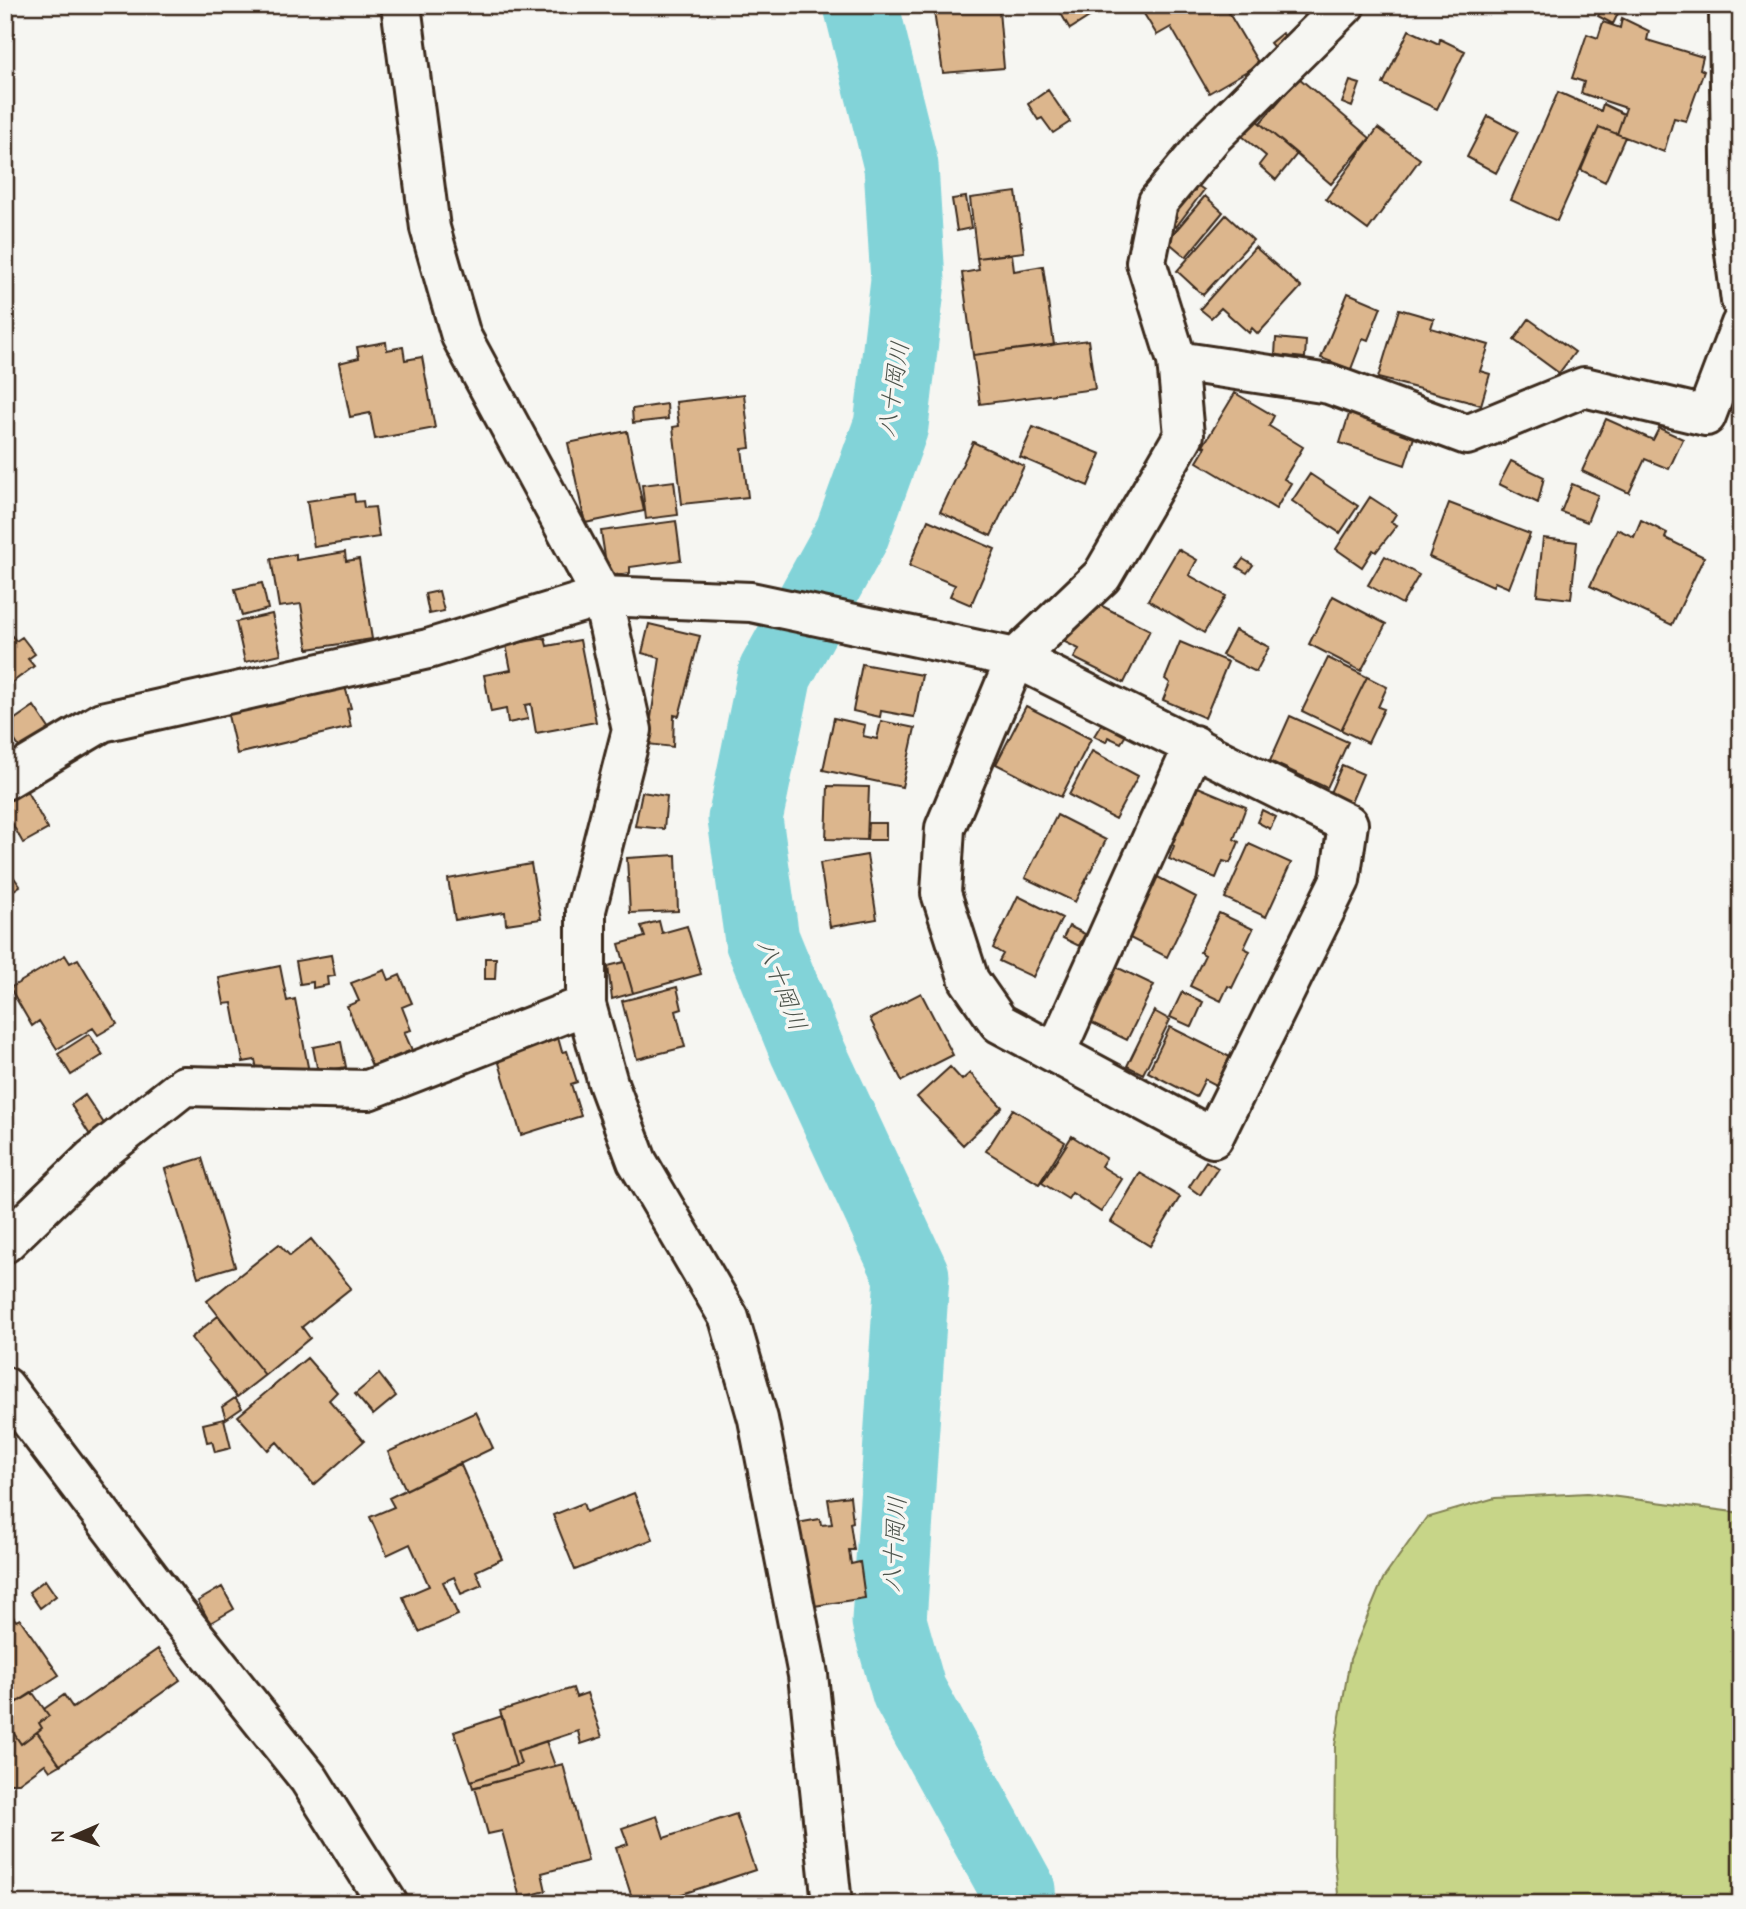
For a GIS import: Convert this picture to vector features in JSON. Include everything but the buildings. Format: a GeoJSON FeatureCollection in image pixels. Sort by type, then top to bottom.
{"type":"FeatureCollection","features":[{"type":"Feature","properties":{"kind":"street"},"geometry":{"type":"LineString","coordinates":[[401,5],[430,228],[461,336],[602,596],[632,730],[586,910],[586,1005],[607,1083],[636,1161],[729,1318],[758,1419],[808,1675],[832,1904]]}},
{"type":"Feature","properties":{"kind":"street"},"geometry":{"type":"LineString","coordinates":[[5,780],[102,722],[428,649],[602,596],[751,601],[1016,658],[1348,824],[1340,880],[1213,1138],[999,1023],[969,981],[942,893],[945,828],[1016,658],[1102,576],[1184,435],[1177,361],[1146,262],[1158,202],[1212,137],[1345,5]]}},
{"type":"Feature","properties":{"kind":"street"},"geometry":{"type":"LineString","coordinates":[[1732,5],[1729,14],[1732,229],[1741,300]]}},
{"type":"Feature","properties":{"kind":"street"},"geometry":{"type":"LineString","coordinates":[[1177,361],[1329,384],[1467,435],[1584,387],[1706,416],[1741,324]]}},
{"type":"Feature","properties":{"kind":"street"},"geometry":{"type":"LineString","coordinates":[[1056,1052],[1194,746]]}},
{"type":"Feature","properties":{"kind":"street"},"geometry":{"type":"LineString","coordinates":[[5,1243],[92,1158],[184,1086],[368,1090],[586,1005]]}},
{"type":"Feature","properties":{"kind":"street"},"geometry":{"type":"LineString","coordinates":[[5,1387],[173,1609],[309,1779],[388,1904]]}},
{"type":"Feature","properties":{"kind":"green space"},"geometry":{"type":"Polygon","coordinates":[[[1587,1493],[1741,1513],[1741,1904],[1339,1904],[1334,1854],[1335,1745],[1350,1659],[1383,1579],[1426,1518],[1495,1498],[1587,1493]]]}},
{"type":"Feature","properties":{"kind":"waterway","name":"八十岡川"},"geometry":{"type":"LineString","coordinates":[[861,5],[901,166],[908,281],[891,426],[852,534],[775,674],[745,819],[762,940],[807,1050],[912,1276],[889,1621],[909,1692],[1018,1890],[1019,1904]]}}]}
